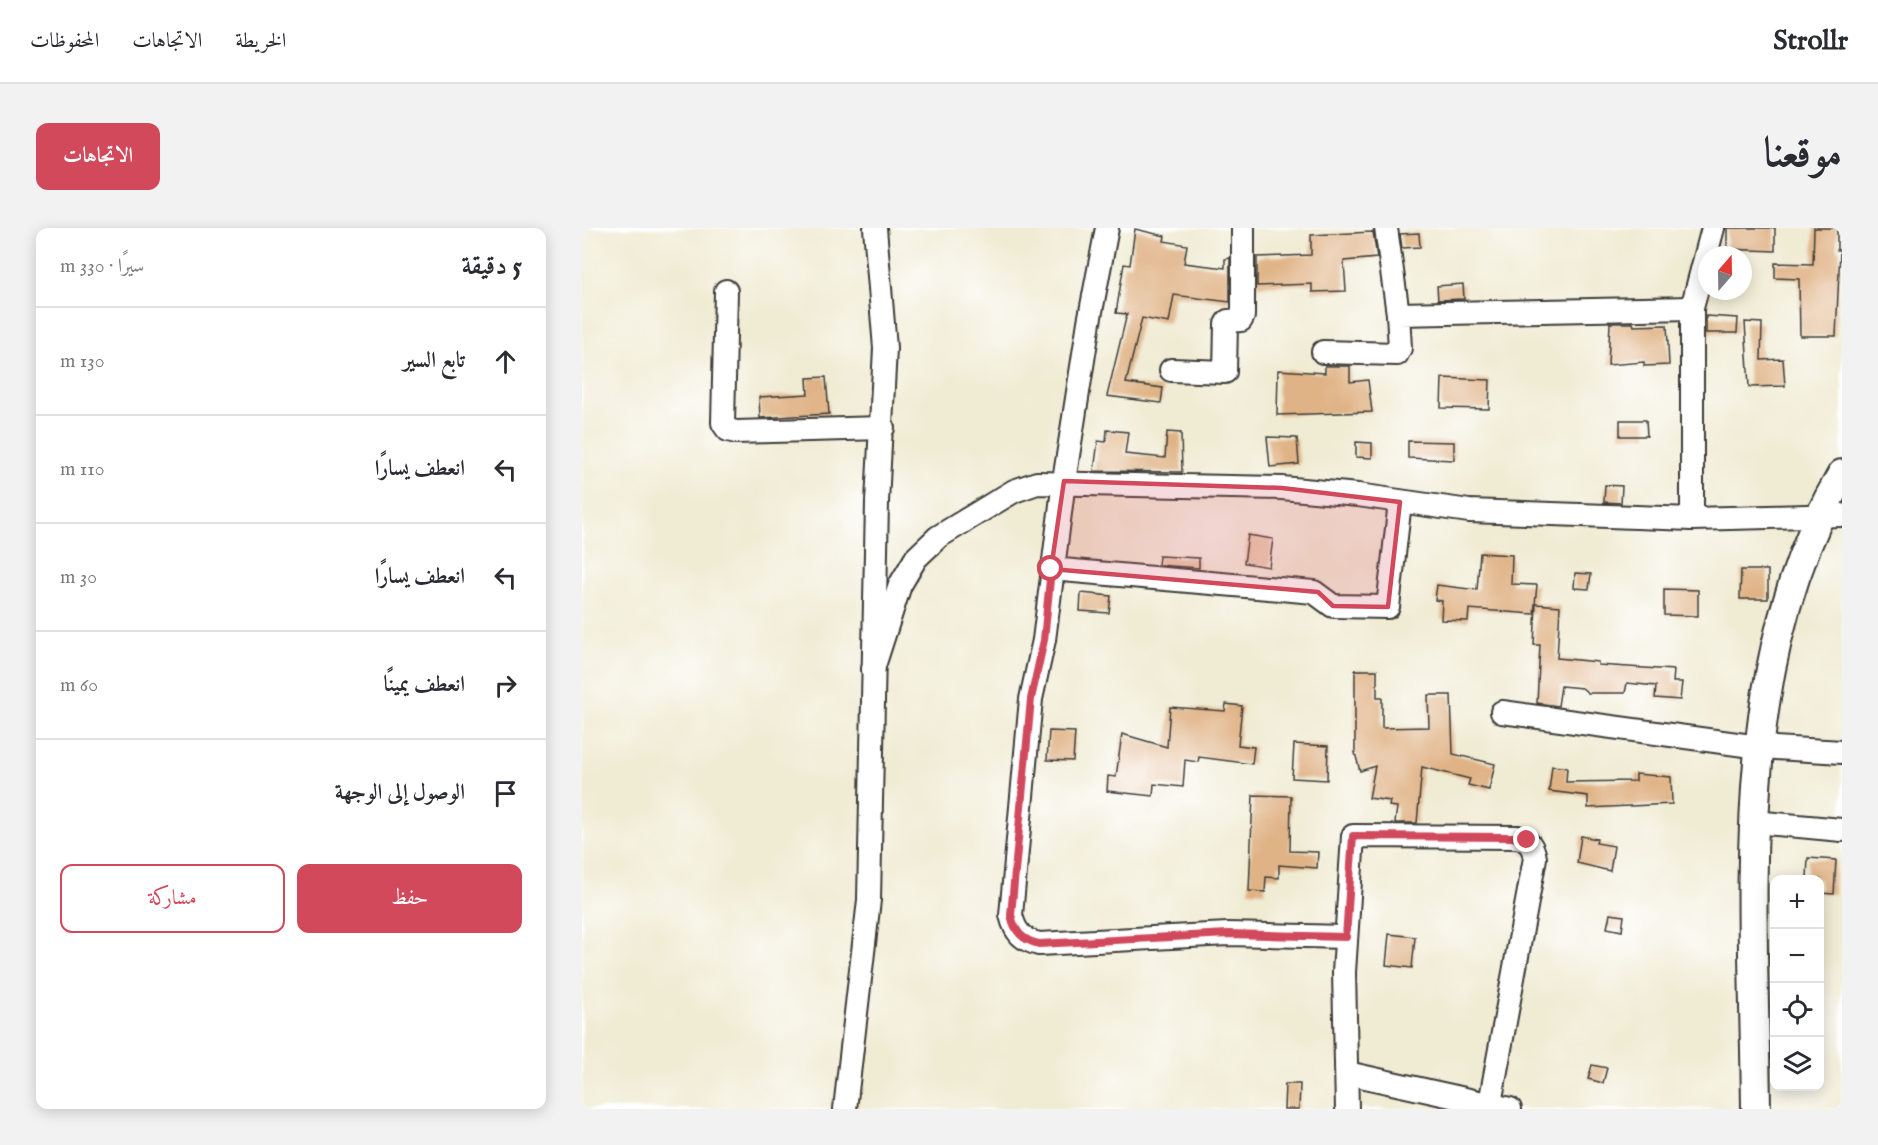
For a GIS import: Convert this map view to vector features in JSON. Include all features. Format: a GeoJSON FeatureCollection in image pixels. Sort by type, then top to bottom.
{"type":"FeatureCollection","features":[{"type":"Feature","properties":{"kind":"street"},"geometry":{"type":"LineString","coordinates":[[844,1109],[869,900],[877,502],[883,428],[885,348],[875,228]]}},
{"type":"Feature","properties":{"kind":"street"},"geometry":{"type":"LineString","coordinates":[[1107,228],[1089,322],[1064,482],[1051,569],[1044,640],[1031,699],[1011,915],[1019,934],[1027,941],[1039,944],[1228,934],[1346,937]]}},
{"type":"Feature","properties":{"kind":"street"},"geometry":{"type":"LineString","coordinates":[[1171,370],[1224,372],[1226,324],[1228,321],[1240,320],[1243,316],[1243,228]]}},
{"type":"Feature","properties":{"kind":"street"},"geometry":{"type":"LineString","coordinates":[[1323,352],[1397,354],[1400,348],[1398,314],[1386,228]]}},
{"type":"Feature","properties":{"kind":"street"},"geometry":{"type":"LineString","coordinates":[[1692,519],[1692,308],[1713,228]]}},
{"type":"Feature","properties":{"kind":"street"},"geometry":{"type":"LineString","coordinates":[[726,291],[723,423],[728,430],[736,432],[883,428]]}},
{"type":"Feature","properties":{"kind":"street"},"geometry":{"type":"LineString","coordinates":[[1398,314],[1692,308]]}},
{"type":"Feature","properties":{"kind":"street"},"geometry":{"type":"LineString","coordinates":[[1756,1109],[1754,822],[1759,747],[1765,704],[1784,620],[1831,515],[1842,474]]}},
{"type":"Feature","properties":{"kind":"street"},"geometry":{"type":"LineString","coordinates":[[873,669],[900,585],[916,558],[938,537],[1014,491],[1037,483],[1282,488],[1469,511],[1692,519],[1831,515]]}},
{"type":"Feature","properties":{"kind":"street"},"geometry":{"type":"LineString","coordinates":[[1051,569],[1314,592],[1333,606],[1388,607],[1400,502]]}},
{"type":"Feature","properties":{"kind":"street"},"geometry":{"type":"LineString","coordinates":[[1502,712],[1759,747],[1842,752]]}},
{"type":"Feature","properties":{"kind":"street"},"geometry":{"type":"LineString","coordinates":[[1754,822],[1842,830]]}},
{"type":"Feature","properties":{"kind":"street"},"geometry":{"type":"LineString","coordinates":[[1347,1109],[1346,937],[1353,836],[1512,837],[1527,840],[1534,848],[1535,858],[1489,1106]]}},
{"type":"Feature","properties":{"kind":"street"},"geometry":{"type":"LineString","coordinates":[[1347,1073],[1510,1109]]}},
{"type":"Feature","properties":{"kind":"highlighted area"},"geometry":{"type":"Polygon","coordinates":[[[1064,481],[1282,488],[1400,502],[1388,607],[1333,606],[1318,592],[1051,569],[1064,481]]]}},
{"type":"Feature","properties":{"kind":"building"},"geometry":{"type":"Polygon","coordinates":[[[1727,228],[1775,228],[1775,251],[1752,250],[1752,246],[1727,246],[1727,228]]]}},
{"type":"Feature","properties":{"kind":"building"},"geometry":{"type":"Polygon","coordinates":[[[1814,228],[1837,228],[1837,250],[1840,250],[1836,336],[1800,336],[1799,279],[1775,278],[1775,263],[1813,264],[1814,228]]]}},
{"type":"Feature","properties":{"kind":"building"},"geometry":{"type":"Polygon","coordinates":[[[1135,229],[1165,236],[1164,241],[1187,245],[1184,263],[1225,268],[1225,259],[1230,258],[1230,302],[1174,295],[1169,323],[1142,318],[1126,383],[1163,388],[1161,403],[1107,396],[1127,314],[1116,313],[1124,264],[1130,265],[1135,229]]]}},
{"type":"Feature","properties":{"kind":"building"},"geometry":{"type":"Polygon","coordinates":[[[1373,232],[1377,258],[1344,261],[1346,291],[1312,292],[1312,284],[1257,286],[1257,257],[1311,255],[1311,235],[1373,232]]]}},
{"type":"Feature","properties":{"kind":"building"},"geometry":{"type":"Polygon","coordinates":[[[1419,233],[1420,247],[1402,248],[1400,234],[1419,233]]]}},
{"type":"Feature","properties":{"kind":"building"},"geometry":{"type":"Polygon","coordinates":[[[1463,284],[1464,299],[1438,300],[1437,286],[1463,284]]]}},
{"type":"Feature","properties":{"kind":"building"},"geometry":{"type":"Polygon","coordinates":[[[1706,316],[1738,318],[1737,333],[1706,333],[1706,316]]]}},
{"type":"Feature","properties":{"kind":"building"},"geometry":{"type":"Polygon","coordinates":[[[1745,322],[1762,323],[1761,360],[1783,359],[1785,386],[1749,387],[1745,322]]]}},
{"type":"Feature","properties":{"kind":"building"},"geometry":{"type":"Polygon","coordinates":[[[1610,323],[1633,323],[1634,326],[1667,325],[1669,365],[1644,366],[1644,362],[1608,365],[1610,323]]]}},
{"type":"Feature","properties":{"kind":"building"},"geometry":{"type":"Polygon","coordinates":[[[1325,366],[1350,366],[1350,382],[1368,380],[1372,412],[1277,415],[1278,370],[1325,373],[1325,366]]]}},
{"type":"Feature","properties":{"kind":"building"},"geometry":{"type":"Polygon","coordinates":[[[826,377],[829,414],[760,418],[759,397],[808,394],[807,378],[826,377]]]}},
{"type":"Feature","properties":{"kind":"building"},"geometry":{"type":"Polygon","coordinates":[[[1442,378],[1490,380],[1489,409],[1441,408],[1442,378]]]}},
{"type":"Feature","properties":{"kind":"building"},"geometry":{"type":"Polygon","coordinates":[[[1620,420],[1646,420],[1647,436],[1620,436],[1620,420]]]}},
{"type":"Feature","properties":{"kind":"building"},"geometry":{"type":"Polygon","coordinates":[[[1107,430],[1128,432],[1125,454],[1165,458],[1167,432],[1181,433],[1182,472],[1094,471],[1098,441],[1106,442],[1107,430]]]}},
{"type":"Feature","properties":{"kind":"building"},"geometry":{"type":"Polygon","coordinates":[[[1267,437],[1297,438],[1299,464],[1270,467],[1267,437]]]}},
{"type":"Feature","properties":{"kind":"building"},"geometry":{"type":"Polygon","coordinates":[[[1408,441],[1454,442],[1454,460],[1408,458],[1408,441]]]}},
{"type":"Feature","properties":{"kind":"building"},"geometry":{"type":"Polygon","coordinates":[[[1356,442],[1372,443],[1372,458],[1356,457],[1356,442]]]}},
{"type":"Feature","properties":{"kind":"building"},"geometry":{"type":"Polygon","coordinates":[[[1605,485],[1622,486],[1621,503],[1604,502],[1605,485]]]}},
{"type":"Feature","properties":{"kind":"building"},"geometry":{"type":"Polygon","coordinates":[[[1248,535],[1273,539],[1269,567],[1244,563],[1248,535]]]}},
{"type":"Feature","properties":{"kind":"building"},"geometry":{"type":"Polygon","coordinates":[[[1480,553],[1512,555],[1511,584],[1537,585],[1534,614],[1469,609],[1468,621],[1441,620],[1442,601],[1435,600],[1437,585],[1477,590],[1480,553]]]}},
{"type":"Feature","properties":{"kind":"building"},"geometry":{"type":"Polygon","coordinates":[[[1159,556],[1199,558],[1199,568],[1158,565],[1159,556]]]}},
{"type":"Feature","properties":{"kind":"building"},"geometry":{"type":"Polygon","coordinates":[[[1741,570],[1768,570],[1768,599],[1740,599],[1741,570]]]}},
{"type":"Feature","properties":{"kind":"building"},"geometry":{"type":"Polygon","coordinates":[[[1575,573],[1591,574],[1589,589],[1574,588],[1575,573]]]}},
{"type":"Feature","properties":{"kind":"building"},"geometry":{"type":"Polygon","coordinates":[[[1664,589],[1698,590],[1698,616],[1664,615],[1664,589]]]}},
{"type":"Feature","properties":{"kind":"building"},"geometry":{"type":"Polygon","coordinates":[[[1081,593],[1111,596],[1109,613],[1080,611],[1081,593]]]}},
{"type":"Feature","properties":{"kind":"building"},"geometry":{"type":"Polygon","coordinates":[[[1536,604],[1560,606],[1557,658],[1598,662],[1598,665],[1674,670],[1673,682],[1682,682],[1680,700],[1655,698],[1656,686],[1627,683],[1625,693],[1588,693],[1582,688],[1561,686],[1558,706],[1537,703],[1540,645],[1534,645],[1536,604]]]}},
{"type":"Feature","properties":{"kind":"building"},"geometry":{"type":"Polygon","coordinates":[[[1355,670],[1377,670],[1377,698],[1382,698],[1382,728],[1429,727],[1428,695],[1451,695],[1453,754],[1495,764],[1489,790],[1468,785],[1470,779],[1422,767],[1417,823],[1395,823],[1397,807],[1389,806],[1390,801],[1369,798],[1375,766],[1360,771],[1355,753],[1355,670]]]}},
{"type":"Feature","properties":{"kind":"building"},"geometry":{"type":"Polygon","coordinates":[[[1226,704],[1242,706],[1238,745],[1254,747],[1252,764],[1199,757],[1198,762],[1185,760],[1183,787],[1154,784],[1153,796],[1107,791],[1108,776],[1116,777],[1122,734],[1167,747],[1170,707],[1225,711],[1226,704]]]}},
{"type":"Feature","properties":{"kind":"building"},"geometry":{"type":"Polygon","coordinates":[[[1049,731],[1075,732],[1073,761],[1047,760],[1049,731]]]}},
{"type":"Feature","properties":{"kind":"building"},"geometry":{"type":"Polygon","coordinates":[[[1294,744],[1328,746],[1327,780],[1292,778],[1294,744]]]}},
{"type":"Feature","properties":{"kind":"building"},"geometry":{"type":"Polygon","coordinates":[[[1552,766],[1567,768],[1566,782],[1636,781],[1636,774],[1671,777],[1672,804],[1588,808],[1588,796],[1549,791],[1552,766]]]}},
{"type":"Feature","properties":{"kind":"building"},"geometry":{"type":"Polygon","coordinates":[[[1253,795],[1291,796],[1290,851],[1318,852],[1317,868],[1279,865],[1279,878],[1266,877],[1265,892],[1249,891],[1253,795]]]}},
{"type":"Feature","properties":{"kind":"building"},"geometry":{"type":"Polygon","coordinates":[[[1581,836],[1597,839],[1596,843],[1614,846],[1610,871],[1577,863],[1581,836]]]}},
{"type":"Feature","properties":{"kind":"building"},"geometry":{"type":"Polygon","coordinates":[[[1808,858],[1836,860],[1834,894],[1824,893],[1824,875],[1807,875],[1808,858]]]}},
{"type":"Feature","properties":{"kind":"building"},"geometry":{"type":"Polygon","coordinates":[[[1610,914],[1624,916],[1622,931],[1607,928],[1610,914]]]}},
{"type":"Feature","properties":{"kind":"building"},"geometry":{"type":"Polygon","coordinates":[[[1389,934],[1415,937],[1412,968],[1386,965],[1389,934]]]}},
{"type":"Feature","properties":{"kind":"building"},"geometry":{"type":"Polygon","coordinates":[[[1592,1065],[1607,1068],[1603,1083],[1588,1079],[1592,1065]]]}},
{"type":"Feature","properties":{"kind":"building"},"geometry":{"type":"Polygon","coordinates":[[[1285,1084],[1300,1084],[1299,1109],[1284,1109],[1285,1084]]]}},
{"type":"Feature","properties":{"kind":"route"},"geometry":{"type":"LineString","coordinates":[[1051,569],[1044,640],[1031,699],[1011,915],[1019,934],[1027,941],[1039,944],[1151,940],[1228,934],[1346,937],[1353,836],[1518,837],[1527,840]]}}]}
